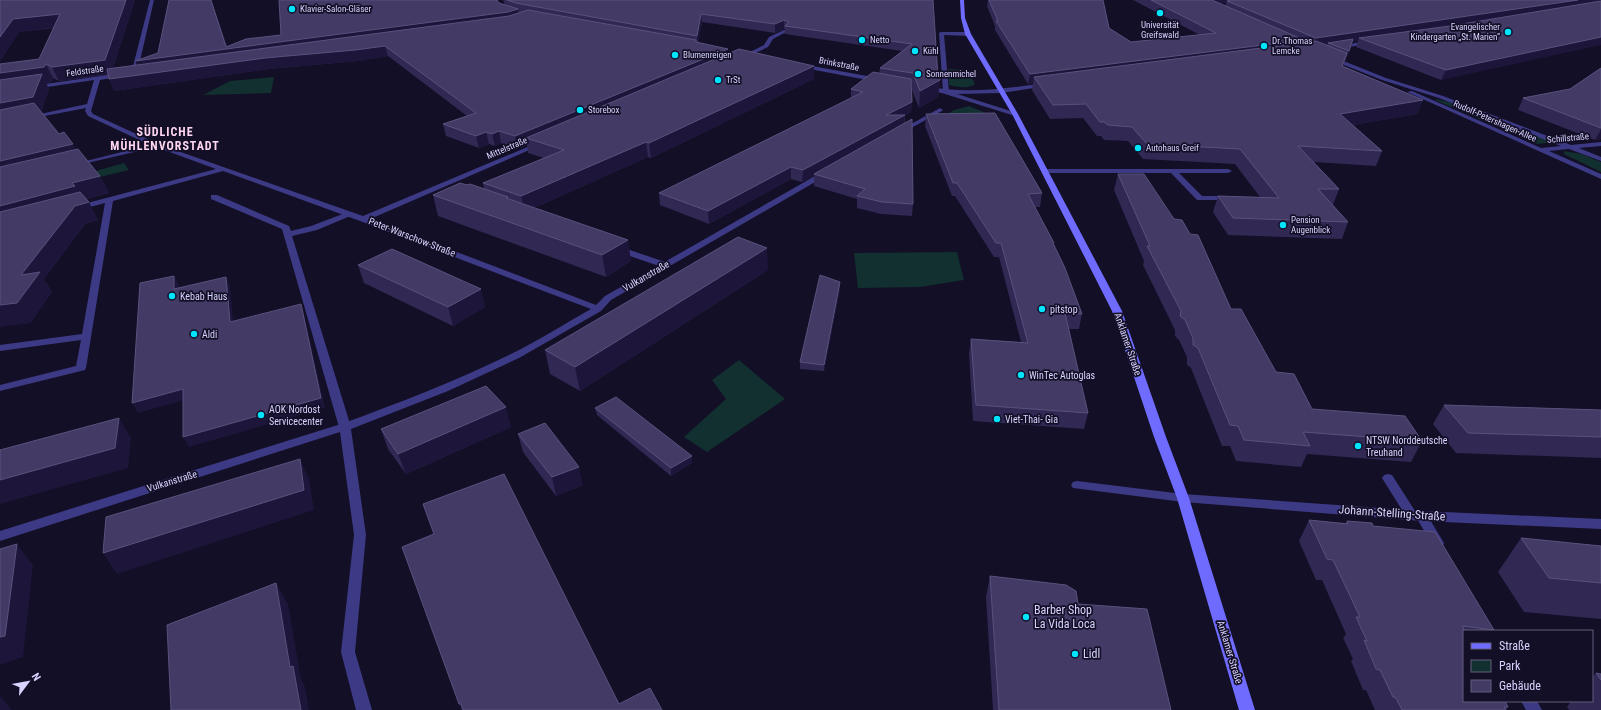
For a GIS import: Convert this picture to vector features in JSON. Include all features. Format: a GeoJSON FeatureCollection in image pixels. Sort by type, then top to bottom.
{"type":"FeatureCollection","features":[{"type":"Feature","properties":{"kind":"main road","name":"Anklamer Straße"},"geometry":{"type":"LineString","coordinates":[[962,0],[963,18],[968,34],[1015,114],[1117,311],[1183,498],[1248,710]]}},
{"type":"Feature","properties":{"kind":"street"},"geometry":{"type":"LineString","coordinates":[[134,74],[152,0]]}},
{"type":"Feature","properties":{"kind":"street"},"geometry":{"type":"LineString","coordinates":[[745,56],[766,46],[771,38],[786,31]]}},
{"type":"Feature","properties":{"kind":"street"},"geometry":{"type":"LineString","coordinates":[[946,92],[941,33],[968,34]]}},
{"type":"Feature","properties":{"kind":"street"},"geometry":{"type":"LineString","coordinates":[[1329,49],[1375,42]]}},
{"type":"Feature","properties":{"kind":"street"},"geometry":{"type":"LineString","coordinates":[[738,56],[753,57]]}},
{"type":"Feature","properties":{"kind":"street","name":"Rudolf-Petershagen-Allee"},"geometry":{"type":"LineString","coordinates":[[1328,56],[1384,79],[1425,100],[1601,177]]}},
{"type":"Feature","properties":{"kind":"street","name":"Brinkstraße"},"geometry":{"type":"LineString","coordinates":[[797,65],[887,82]]}},
{"type":"Feature","properties":{"kind":"street","name":"Feldstraße"},"geometry":{"type":"LineString","coordinates":[[29,88],[142,72]]}},
{"type":"Feature","properties":{"kind":"street"},"geometry":{"type":"LineString","coordinates":[[22,119],[90,105],[98,78]]}},
{"type":"Feature","properties":{"kind":"street","name":"Rudolf-Petershagen-Allee"},"geometry":{"type":"LineString","coordinates":[[1384,79],[1441,97],[1601,159]]}},
{"type":"Feature","properties":{"kind":"street"},"geometry":{"type":"LineString","coordinates":[[946,92],[1001,91],[1048,85]]}},
{"type":"Feature","properties":{"kind":"street"},"geometry":{"type":"LineString","coordinates":[[917,87],[946,92],[1015,114]]}},
{"type":"Feature","properties":{"kind":"street","name":"Peter-Warschow-Straße"},"geometry":{"type":"LineString","coordinates":[[90,105],[88,111],[90,115],[156,145],[351,214],[598,309]]}},
{"type":"Feature","properties":{"kind":"street"},"geometry":{"type":"LineString","coordinates":[[890,138],[940,110]]}},
{"type":"Feature","properties":{"kind":"street","name":"Mittelstraße"},"geometry":{"type":"LineString","coordinates":[[363,219],[545,142]]}},
{"type":"Feature","properties":{"kind":"street","name":"Schillstraße"},"geometry":{"type":"LineString","coordinates":[[1537,150],[1601,144]]}},
{"type":"Feature","properties":{"kind":"street"},"geometry":{"type":"LineString","coordinates":[[67,167],[156,145]]}},
{"type":"Feature","properties":{"kind":"street","name":"Vulkanstraße"},"geometry":{"type":"LineString","coordinates":[[0,536],[345,427],[444,389],[509,359],[598,309],[608,298],[836,168]]}},
{"type":"Feature","properties":{"kind":"street"},"geometry":{"type":"LineString","coordinates":[[73,210],[224,169]]}},
{"type":"Feature","properties":{"kind":"street"},"geometry":{"type":"LineString","coordinates":[[1173,170],[1200,198],[1219,198]]}},
{"type":"Feature","properties":{"kind":"street"},"geometry":{"type":"LineString","coordinates":[[1045,171],[1228,171]]}},
{"type":"Feature","properties":{"kind":"street"},"geometry":{"type":"LineString","coordinates":[[438,187],[451,191]]}},
{"type":"Feature","properties":{"kind":"street"},"geometry":{"type":"LineString","coordinates":[[214,197],[286,228],[345,427],[360,534],[348,652],[364,710]]}},
{"type":"Feature","properties":{"kind":"street"},"geometry":{"type":"LineString","coordinates":[[0,388],[81,368],[110,200]]}},
{"type":"Feature","properties":{"kind":"street"},"geometry":{"type":"LineString","coordinates":[[288,234],[314,228],[351,214]]}},
{"type":"Feature","properties":{"kind":"street"},"geometry":{"type":"LineString","coordinates":[[606,244],[666,265]]}},
{"type":"Feature","properties":{"kind":"street"},"geometry":{"type":"LineString","coordinates":[[0,348],[87,336]]}},
{"type":"Feature","properties":{"kind":"street"},"geometry":{"type":"LineString","coordinates":[[1388,478],[1443,551]]}},
{"type":"Feature","properties":{"kind":"street","name":"Johann-Stelling-Straße"},"geometry":{"type":"LineString","coordinates":[[1077,485],[1183,498],[1416,515],[1601,524]]}},
{"type":"Feature","properties":{"kind":"green space"},"geometry":{"type":"Polygon","coordinates":[[[948,69],[968,70],[975,84],[966,87],[949,85],[948,69]]]}},
{"type":"Feature","properties":{"kind":"green space"},"geometry":{"type":"Polygon","coordinates":[[[274,77],[271,93],[203,95],[230,81],[274,77]]]}},
{"type":"Feature","properties":{"kind":"green space"},"geometry":{"type":"Polygon","coordinates":[[[1435,100],[1457,104],[1553,142],[1537,144],[1435,100]]]}},
{"type":"Feature","properties":{"kind":"green space"},"geometry":{"type":"Polygon","coordinates":[[[969,106],[986,113],[989,121],[937,121],[954,110],[969,106]]]}},
{"type":"Feature","properties":{"kind":"green space"},"geometry":{"type":"Polygon","coordinates":[[[1564,151],[1581,154],[1601,162],[1601,172],[1564,154],[1564,151]]]}},
{"type":"Feature","properties":{"kind":"green space"},"geometry":{"type":"Polygon","coordinates":[[[124,163],[129,170],[79,182],[78,176],[124,163]]]}},
{"type":"Feature","properties":{"kind":"green space"},"geometry":{"type":"Polygon","coordinates":[[[957,252],[964,280],[920,287],[858,288],[854,253],[957,252]]]}},
{"type":"Feature","properties":{"kind":"green space"},"geometry":{"type":"Polygon","coordinates":[[[739,360],[785,399],[707,452],[684,437],[726,399],[712,380],[739,360]]]}},
{"type":"Feature","properties":{"kind":"building"},"geometry":{"type":"Polygon","coordinates":[[[0,0],[126,0],[105,60],[52,67],[46,64],[44,67],[0,73],[0,64],[39,59],[60,14],[13,19],[0,37],[0,0]]]}},
{"type":"Feature","properties":{"kind":"building"},"geometry":{"type":"Polygon","coordinates":[[[169,0],[211,0],[226,47],[246,39],[281,35],[279,0],[497,0],[499,3],[518,9],[508,12],[135,61],[158,53],[169,0]]]}},
{"type":"Feature","properties":{"kind":"building"},"geometry":{"type":"Polygon","coordinates":[[[507,0],[933,0],[938,77],[880,68],[912,44],[785,26],[789,22],[784,20],[775,24],[701,14],[697,36],[516,3],[507,0]]]}},
{"type":"Feature","properties":{"kind":"building"},"geometry":{"type":"Polygon","coordinates":[[[989,0],[1103,0],[1109,28],[1131,42],[1216,33],[1151,0],[1212,0],[1304,40],[1030,74],[996,21],[998,21],[989,0]]]}},
{"type":"Feature","properties":{"kind":"building"},"geometry":{"type":"Polygon","coordinates":[[[1578,0],[1316,38],[1227,1],[1578,0]]]}},
{"type":"Feature","properties":{"kind":"building"},"geometry":{"type":"Polygon","coordinates":[[[1601,1],[1601,37],[1446,70],[1359,38],[1450,26],[1601,1]]]}},
{"type":"Feature","properties":{"kind":"building"},"geometry":{"type":"Polygon","coordinates":[[[528,10],[696,40],[696,42],[728,49],[515,136],[499,131],[492,134],[486,132],[476,136],[443,124],[476,113],[385,46],[265,58],[109,79],[107,69],[509,16],[528,10]]]}},
{"type":"Feature","properties":{"kind":"building"},"geometry":{"type":"Polygon","coordinates":[[[1353,39],[1349,51],[1328,43],[1353,39]]]}},
{"type":"Feature","properties":{"kind":"building"},"geometry":{"type":"Polygon","coordinates":[[[1316,41],[1347,53],[1342,66],[1423,100],[1340,114],[1382,151],[1298,146],[1339,189],[1318,189],[1348,222],[1233,218],[1218,196],[1279,198],[1240,149],[1147,144],[1132,127],[1108,125],[1104,122],[1100,122],[1086,104],[1053,105],[1034,77],[1316,41]]]}},
{"type":"Feature","properties":{"kind":"building"},"geometry":{"type":"Polygon","coordinates":[[[739,49],[814,66],[649,143],[646,142],[521,196],[483,183],[564,150],[526,138],[739,49]]]}},
{"type":"Feature","properties":{"kind":"building"},"geometry":{"type":"Polygon","coordinates":[[[1601,68],[1601,128],[1523,98],[1570,89],[1601,68]]]}},
{"type":"Feature","properties":{"kind":"building"},"geometry":{"type":"Polygon","coordinates":[[[873,72],[911,79],[912,102],[886,115],[905,115],[803,170],[791,167],[708,211],[659,193],[863,92],[851,89],[873,72]]]}},
{"type":"Feature","properties":{"kind":"building"},"geometry":{"type":"Polygon","coordinates":[[[913,73],[940,77],[940,80],[920,91],[913,73]]]}},
{"type":"Feature","properties":{"kind":"building"},"geometry":{"type":"Polygon","coordinates":[[[42,74],[33,97],[0,103],[0,80],[42,74]]]}},
{"type":"Feature","properties":{"kind":"building"},"geometry":{"type":"Polygon","coordinates":[[[34,103],[59,134],[64,132],[73,144],[0,161],[0,110],[34,103]]]}},
{"type":"Feature","properties":{"kind":"building"},"geometry":{"type":"Polygon","coordinates":[[[995,113],[1042,193],[1028,194],[1054,243],[1082,314],[1065,313],[1088,413],[976,405],[971,339],[1028,343],[1001,243],[996,243],[957,183],[953,183],[926,114],[995,113]]]}},
{"type":"Feature","properties":{"kind":"building"},"geometry":{"type":"Polygon","coordinates":[[[912,119],[913,204],[882,202],[857,196],[865,189],[814,174],[912,119]]]}},
{"type":"Feature","properties":{"kind":"building"},"geometry":{"type":"Polygon","coordinates":[[[78,149],[100,176],[72,183],[75,186],[0,206],[0,167],[78,149]]]}},
{"type":"Feature","properties":{"kind":"building"},"geometry":{"type":"Polygon","coordinates":[[[1118,174],[1144,174],[1174,219],[1182,220],[1190,234],[1198,235],[1231,309],[1241,309],[1276,372],[1294,374],[1312,409],[1405,416],[1422,441],[1303,432],[1310,446],[1244,440],[1238,426],[1230,425],[1198,348],[1193,345],[1193,338],[1185,320],[1180,316],[1181,311],[1147,246],[1150,246],[1118,174]]]}},
{"type":"Feature","properties":{"kind":"building"},"geometry":{"type":"Polygon","coordinates":[[[460,183],[467,185],[470,184],[628,240],[602,255],[433,195],[460,183]]]}},
{"type":"Feature","properties":{"kind":"building"},"geometry":{"type":"Polygon","coordinates":[[[80,192],[89,202],[75,206],[21,275],[40,272],[17,303],[0,305],[0,212],[80,192]]]}},
{"type":"Feature","properties":{"kind":"building"},"geometry":{"type":"Polygon","coordinates":[[[738,237],[767,248],[575,367],[545,350],[738,237]]]}},
{"type":"Feature","properties":{"kind":"building"},"geometry":{"type":"Polygon","coordinates":[[[392,249],[481,289],[448,307],[358,265],[392,249]]]}},
{"type":"Feature","properties":{"kind":"building"},"geometry":{"type":"Polygon","coordinates":[[[820,275],[840,282],[824,365],[800,362],[820,275]]]}},
{"type":"Feature","properties":{"kind":"building"},"geometry":{"type":"Polygon","coordinates":[[[174,276],[174,289],[226,277],[230,322],[301,304],[321,398],[183,437],[183,389],[132,403],[140,283],[174,276]]]}},
{"type":"Feature","properties":{"kind":"building"},"geometry":{"type":"Polygon","coordinates":[[[486,386],[506,407],[398,454],[381,429],[486,386]]]}},
{"type":"Feature","properties":{"kind":"building"},"geometry":{"type":"Polygon","coordinates":[[[616,397],[692,456],[671,468],[595,408],[616,397]]]}},
{"type":"Feature","properties":{"kind":"building"},"geometry":{"type":"Polygon","coordinates":[[[1444,405],[1601,410],[1601,437],[1468,433],[1444,405]]]}},
{"type":"Feature","properties":{"kind":"building"},"geometry":{"type":"Polygon","coordinates":[[[119,418],[115,448],[0,480],[0,450],[119,418]]]}},
{"type":"Feature","properties":{"kind":"building"},"geometry":{"type":"Polygon","coordinates":[[[545,423],[579,467],[552,477],[518,434],[545,423]]]}},
{"type":"Feature","properties":{"kind":"building"},"geometry":{"type":"Polygon","coordinates":[[[300,459],[304,490],[103,553],[106,517],[300,459]]]}},
{"type":"Feature","properties":{"kind":"building"},"geometry":{"type":"Polygon","coordinates":[[[504,474],[619,704],[650,688],[662,710],[463,710],[461,704],[459,704],[402,547],[434,534],[423,504],[504,474]]]}},
{"type":"Feature","properties":{"kind":"building"},"geometry":{"type":"Polygon","coordinates":[[[1309,520],[1348,524],[1347,521],[1372,523],[1373,526],[1435,532],[1494,630],[1462,626],[1464,630],[1463,630],[1463,702],[1506,702],[1508,707],[1504,707],[1506,710],[1402,710],[1396,698],[1393,697],[1380,670],[1376,669],[1364,640],[1367,641],[1356,617],[1360,617],[1333,560],[1327,559],[1309,520]]]}},
{"type":"Feature","properties":{"kind":"building"},"geometry":{"type":"Polygon","coordinates":[[[1521,538],[1601,546],[1601,583],[1549,578],[1521,538]]]}},
{"type":"Feature","properties":{"kind":"building"},"geometry":{"type":"Polygon","coordinates":[[[17,544],[5,636],[0,637],[0,549],[17,544]]]}},
{"type":"Feature","properties":{"kind":"building"},"geometry":{"type":"Polygon","coordinates":[[[990,576],[1066,585],[1076,591],[1078,604],[1147,609],[1171,710],[999,710],[990,576]]]}},
{"type":"Feature","properties":{"kind":"building"},"geometry":{"type":"Polygon","coordinates":[[[276,583],[290,667],[293,666],[301,710],[171,710],[167,625],[276,583]]]}},
{"type":"Feature","properties":{"kind":"building"},"geometry":{"type":"Polygon","coordinates":[[[1596,673],[1601,674],[1601,680],[1596,673]]]}},
{"type":"Feature","properties":{"kind":"place","name":"Klavier-Salon-Gläser"},"geometry":{"type":"Point","coordinates":[292,9]}},
{"type":"Feature","properties":{"kind":"place","name":"Universität Greifswald"},"geometry":{"type":"Point","coordinates":[1160,13]}},
{"type":"Feature","properties":{"kind":"place","name":"Evangelischer Kindergarten „St. Marien“"},"geometry":{"type":"Point","coordinates":[1508,32]}},
{"type":"Feature","properties":{"kind":"place","name":"Netto"},"geometry":{"type":"Point","coordinates":[862,40]}},
{"type":"Feature","properties":{"kind":"place","name":"Dr. Thomas Lemcke"},"geometry":{"type":"Point","coordinates":[1264,46]}},
{"type":"Feature","properties":{"kind":"place","name":"Kühl"},"geometry":{"type":"Point","coordinates":[915,51]}},
{"type":"Feature","properties":{"kind":"place","name":"Blumenreigen"},"geometry":{"type":"Point","coordinates":[675,55]}},
{"type":"Feature","properties":{"kind":"place","name":"Sonnenmichel"},"geometry":{"type":"Point","coordinates":[918,74]}},
{"type":"Feature","properties":{"kind":"place","name":"TrSt"},"geometry":{"type":"Point","coordinates":[718,80]}},
{"type":"Feature","properties":{"kind":"place","name":"Storebox"},"geometry":{"type":"Point","coordinates":[580,110]}},
{"type":"Feature","properties":{"kind":"place","name":"Autohaus Greif"},"geometry":{"type":"Point","coordinates":[1138,148]}},
{"type":"Feature","properties":{"kind":"place","name":"Pension Augenblick"},"geometry":{"type":"Point","coordinates":[1283,225]}},
{"type":"Feature","properties":{"kind":"place","name":"Kebab Haus"},"geometry":{"type":"Point","coordinates":[172,296]}},
{"type":"Feature","properties":{"kind":"place","name":"pitstop"},"geometry":{"type":"Point","coordinates":[1042,309]}},
{"type":"Feature","properties":{"kind":"place","name":"Aldi"},"geometry":{"type":"Point","coordinates":[194,334]}},
{"type":"Feature","properties":{"kind":"place","name":"WinTec Autoglas"},"geometry":{"type":"Point","coordinates":[1021,375]}},
{"type":"Feature","properties":{"kind":"place","name":"AOK Nordost Servicecenter"},"geometry":{"type":"Point","coordinates":[261,415]}},
{"type":"Feature","properties":{"kind":"place","name":"Viet-Thai- Gia"},"geometry":{"type":"Point","coordinates":[997,419]}},
{"type":"Feature","properties":{"kind":"place","name":"NTSW Norddeutsche Treuhand"},"geometry":{"type":"Point","coordinates":[1358,446]}},
{"type":"Feature","properties":{"kind":"place","name":"Barber Shop La Vida Loca"},"geometry":{"type":"Point","coordinates":[1026,617]}},
{"type":"Feature","properties":{"kind":"place","name":"Lidl"},"geometry":{"type":"Point","coordinates":[1075,654]}},
{"type":"Feature","properties":{"kind":"district","name":"SÜDLICHE MÜHLENVORSTADT"},"geometry":{"type":"Point","coordinates":[165,139]}}]}
